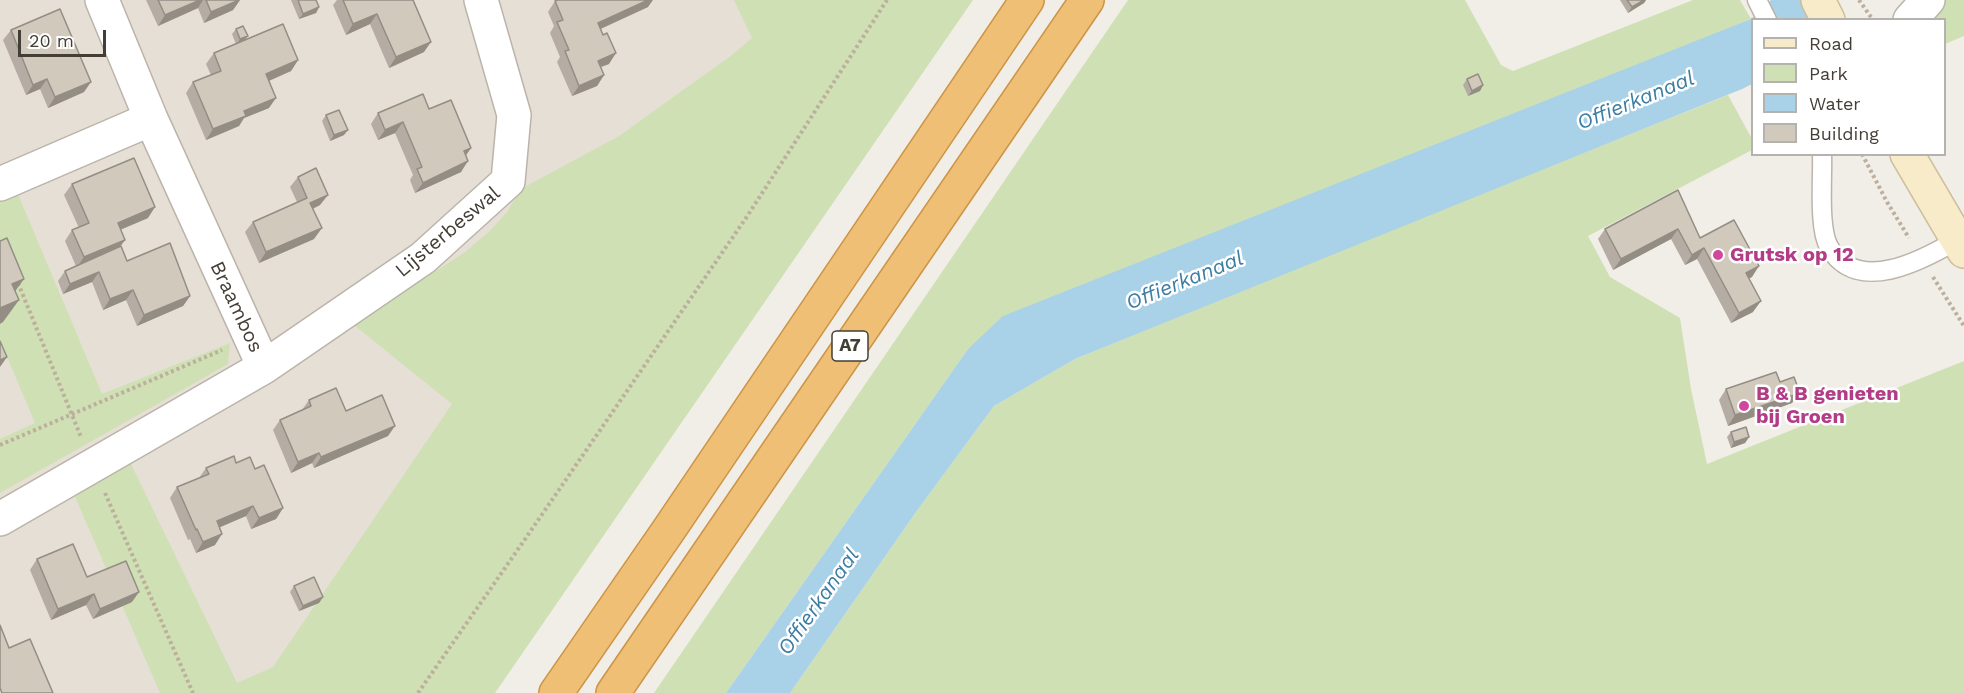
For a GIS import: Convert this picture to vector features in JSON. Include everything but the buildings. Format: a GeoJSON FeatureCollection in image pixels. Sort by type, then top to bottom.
{"type":"FeatureCollection","features":[{"type":"Feature","properties":{"kind":"highway","name":"A7"},"geometry":{"type":"LineString","coordinates":[[555,693],[668,531],[1027,0]]}},
{"type":"Feature","properties":{"kind":"highway","name":"A7"},"geometry":{"type":"LineString","coordinates":[[613,693],[1087,0]]}},
{"type":"Feature","properties":{"kind":"street","name":"Braambos"},"geometry":{"type":"LineString","coordinates":[[0,519],[264,367],[151,119],[102,0]]}},
{"type":"Feature","properties":{"kind":"street","name":"Lijsterbeswal"},"geometry":{"type":"LineString","coordinates":[[264,367],[423,258],[508,180],[514,115],[482,0]]}},
{"type":"Feature","properties":{"kind":"street"},"geometry":{"type":"LineString","coordinates":[[1818,0],[1827,18]]}},
{"type":"Feature","properties":{"kind":"street"},"geometry":{"type":"LineString","coordinates":[[1912,18],[1928,0]]}},
{"type":"Feature","properties":{"kind":"street"},"geometry":{"type":"LineString","coordinates":[[0,184],[151,119]]}},
{"type":"Feature","properties":{"kind":"street"},"geometry":{"type":"LineString","coordinates":[[1908,156],[1961,246]]}},
{"type":"Feature","properties":{"kind":"lane"},"geometry":{"type":"LineString","coordinates":[[1757,0],[1766,18]]}},
{"type":"Feature","properties":{"kind":"lane"},"geometry":{"type":"LineString","coordinates":[[1822,156],[1824,230],[1828,247],[1842,261],[1860,272],[1888,270],[1961,246]]}},
{"type":"Feature","properties":{"kind":"path"},"geometry":{"type":"LineString","coordinates":[[418,693],[746,218],[887,0]]}},
{"type":"Feature","properties":{"kind":"path"},"geometry":{"type":"LineString","coordinates":[[1859,0],[1872,18]]}},
{"type":"Feature","properties":{"kind":"path"},"geometry":{"type":"LineString","coordinates":[[0,445],[250,338]]}},
{"type":"Feature","properties":{"kind":"shaded area"},"geometry":{"type":"Polygon","coordinates":[[[0,0],[766,0],[781,35],[443,693],[0,693],[0,0]]]}},
{"type":"Feature","properties":{"kind":"green space"},"geometry":{"type":"Polygon","coordinates":[[[734,0],[973,0],[495,693],[160,693],[73,492],[129,460],[237,683],[273,667],[452,404],[354,325],[465,252],[490,231],[507,212],[521,189],[619,136],[732,55],[752,38],[734,0]]]}},
{"type":"Feature","properties":{"kind":"green space"},"geometry":{"type":"Polygon","coordinates":[[[1128,0],[1465,0],[1501,65],[1513,71],[1693,0],[1740,0],[1751,19],[968,349],[726,693],[654,693],[1128,0]]]}},
{"type":"Feature","properties":{"kind":"green space"},"geometry":{"type":"Polygon","coordinates":[[[1940,0],[1964,0],[1964,36],[1946,44],[1946,18],[1928,18],[1940,0]]]}},
{"type":"Feature","properties":{"kind":"green space"},"geometry":{"type":"Polygon","coordinates":[[[1728,95],[1751,137],[1751,151],[1588,236],[1610,277],[1680,318],[1691,389],[1707,464],[1964,361],[1964,693],[790,693],[916,512],[994,406],[1075,359],[1728,95]]]}},
{"type":"Feature","properties":{"kind":"green space"},"geometry":{"type":"Polygon","coordinates":[[[12,180],[102,394],[230,343],[228,364],[0,493],[0,439],[35,423],[0,340],[0,186],[12,180]]]}},
{"type":"Feature","properties":{"kind":"water"},"geometry":{"type":"Polygon","coordinates":[[[1771,0],[1838,0],[1823,18],[1752,18],[1771,0]]]}},
{"type":"Feature","properties":{"kind":"water","name":"Offierkanaal"},"geometry":{"type":"Polygon","coordinates":[[[1751,19],[1751,84],[1075,359],[994,406],[916,512],[790,693],[726,693],[968,349],[1003,316],[1751,19]]]}},
{"type":"Feature","properties":{"kind":"place","name":"Grutsk op 12"},"geometry":{"type":"Point","coordinates":[1718,255]}},
{"type":"Feature","properties":{"kind":"place","name":"B & B genieten bij Groen"},"geometry":{"type":"Point","coordinates":[1744,406]}}]}
